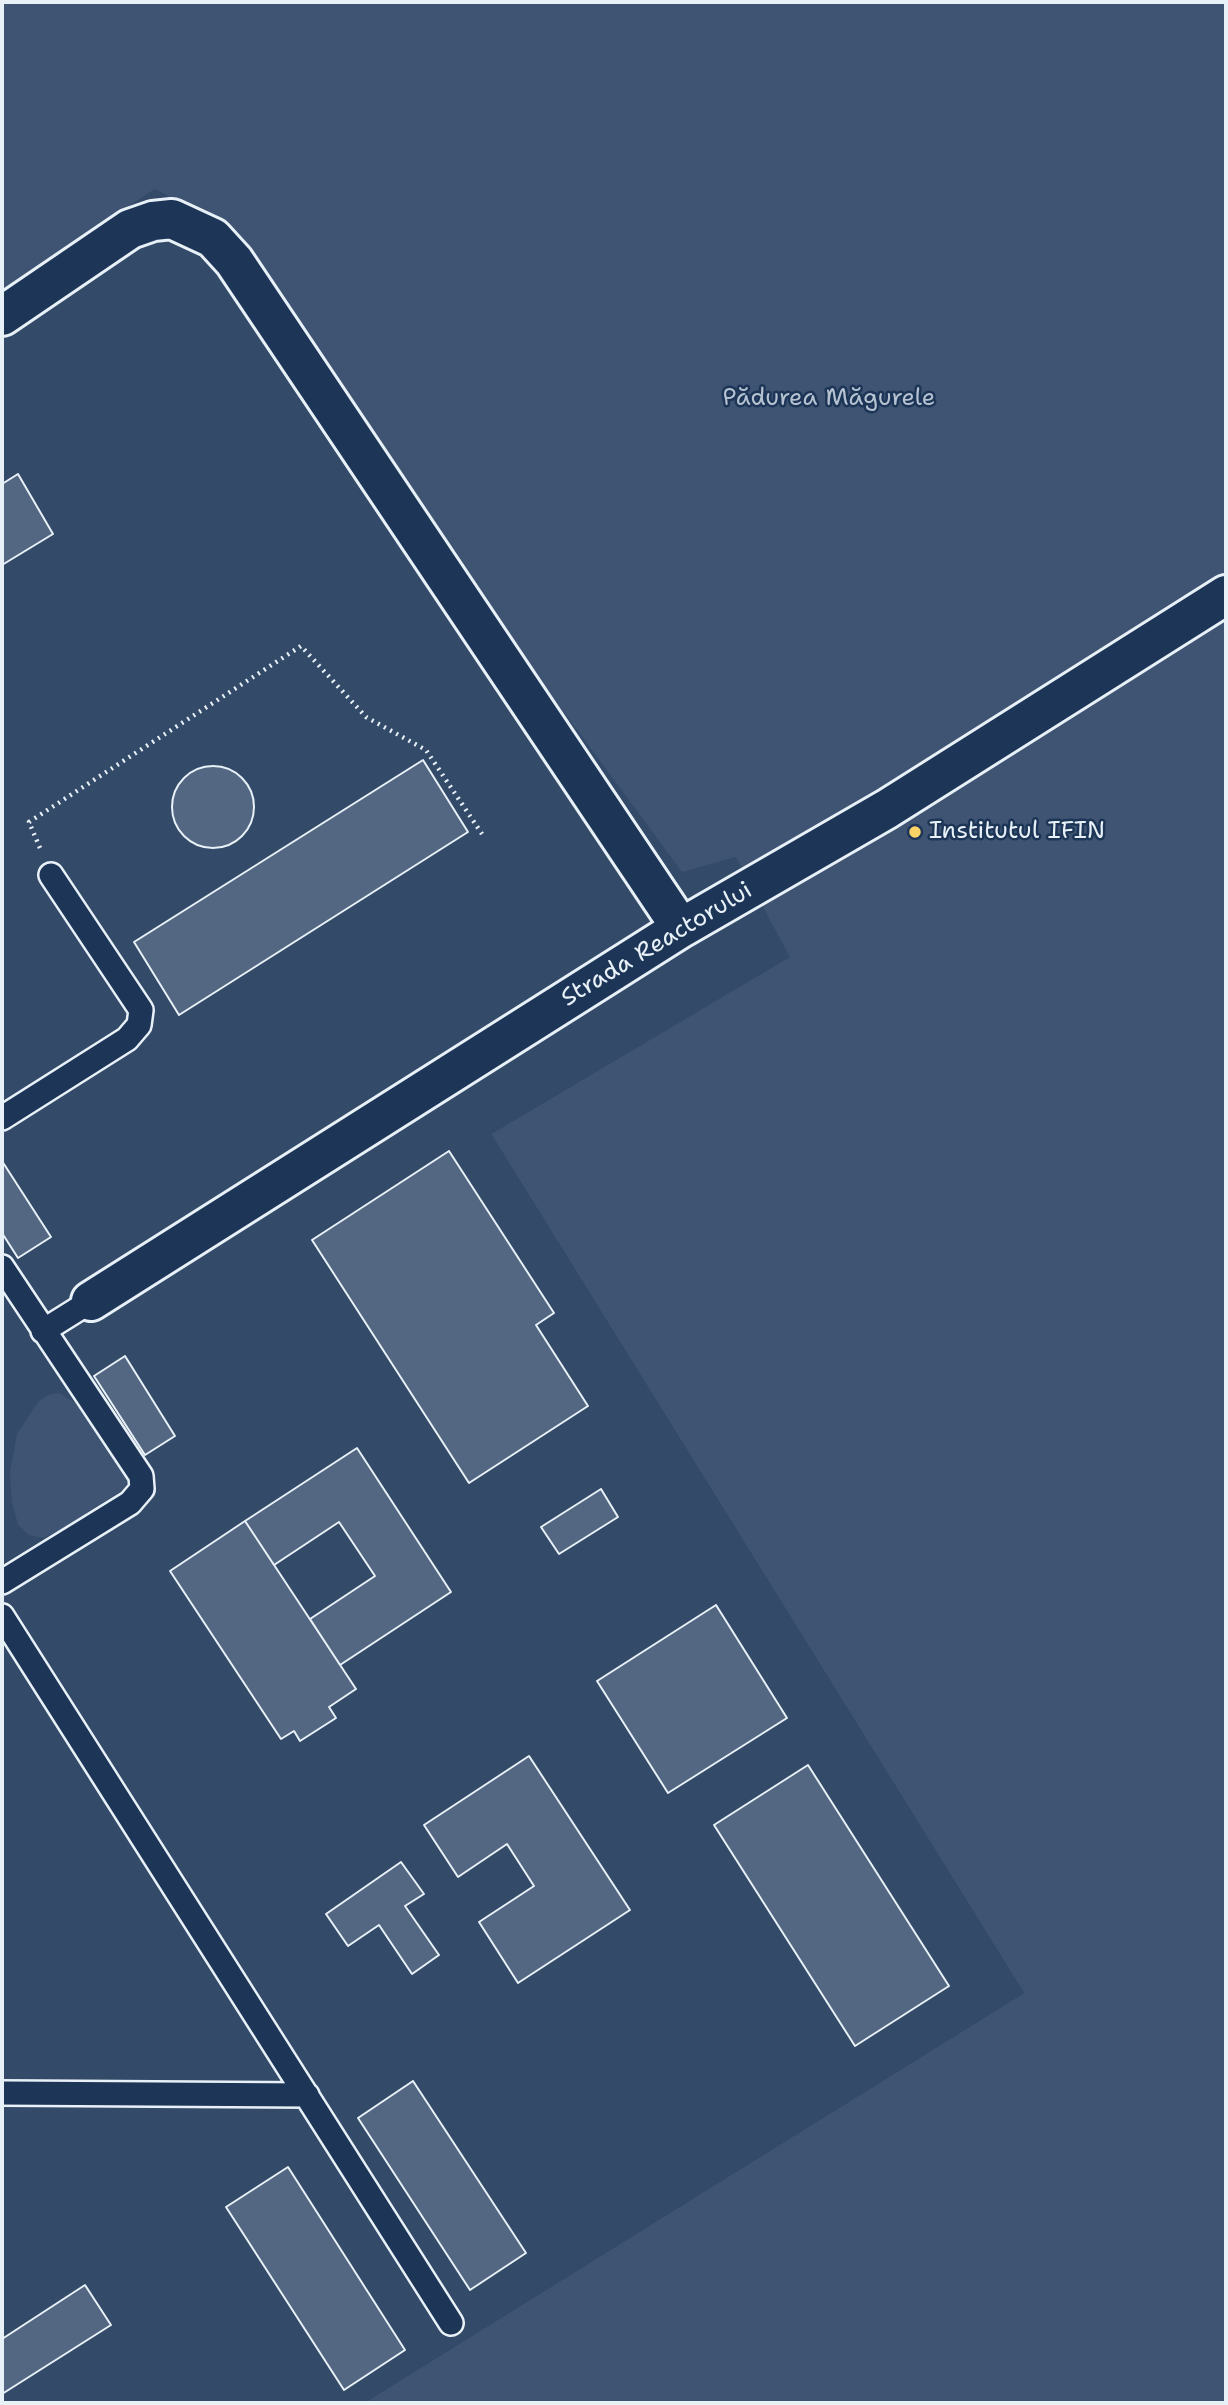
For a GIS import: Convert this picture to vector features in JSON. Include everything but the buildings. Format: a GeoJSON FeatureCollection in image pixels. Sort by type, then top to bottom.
{"type":"FeatureCollection","features":[{"type":"Feature","properties":{"kind":"street"},"geometry":{"type":"LineString","coordinates":[[2,316],[131,229],[153,221],[172,219],[213,238],[234,261],[681,928]]}},
{"type":"Feature","properties":{"kind":"street","name":"Strada Reactorului"},"geometry":{"type":"LineString","coordinates":[[91,1301],[681,928],[887,809],[1226,595]]}},
{"type":"Feature","properties":{"kind":"lane"},"geometry":{"type":"LineString","coordinates":[[2,1118],[128,1039],[139,1025],[141,1010],[51,875]]}},
{"type":"Feature","properties":{"kind":"lane"},"geometry":{"type":"LineString","coordinates":[[2,1267],[141,1476],[142,1489],[130,1503],[2,1582]]}},
{"type":"Feature","properties":{"kind":"lane"},"geometry":{"type":"LineString","coordinates":[[43,1331],[91,1301]]}},
{"type":"Feature","properties":{"kind":"lane"},"geometry":{"type":"LineString","coordinates":[[2,1616],[451,2323]]}},
{"type":"Feature","properties":{"kind":"lane"},"geometry":{"type":"LineString","coordinates":[[2,2093],[307,2095]]}},
{"type":"Feature","properties":{"kind":"path"},"geometry":{"type":"LineString","coordinates":[[51,875],[29,822],[301,646],[366,717],[426,750],[484,837]]}},
{"type":"Feature","properties":{"kind":"shaded area"},"geometry":{"type":"Polygon","coordinates":[[[155,189],[195,212],[736,856],[791,957],[491,1134],[1024,1993],[364,2403],[2,2403],[2,290],[155,189]]]}},
{"type":"Feature","properties":{"kind":"green space","name":"Pădurea Măgurele"},"geometry":{"type":"Polygon","coordinates":[[[2,2],[1226,2],[1226,2403],[364,2403],[1024,1993],[491,1134],[790,957],[736,857],[682,872],[195,212],[155,189],[2,290],[2,2]]]}},
{"type":"Feature","properties":{"kind":"green space"},"geometry":{"type":"Polygon","coordinates":[[[59,1393],[76,1403],[125,1474],[127,1482],[124,1489],[43,1538],[29,1535],[18,1524],[12,1503],[10,1472],[17,1434],[38,1402],[48,1395],[59,1393]]]}},
{"type":"Feature","properties":{"kind":"place","name":"Institutul IFIN"},"geometry":{"type":"Point","coordinates":[915,832]}}]}
